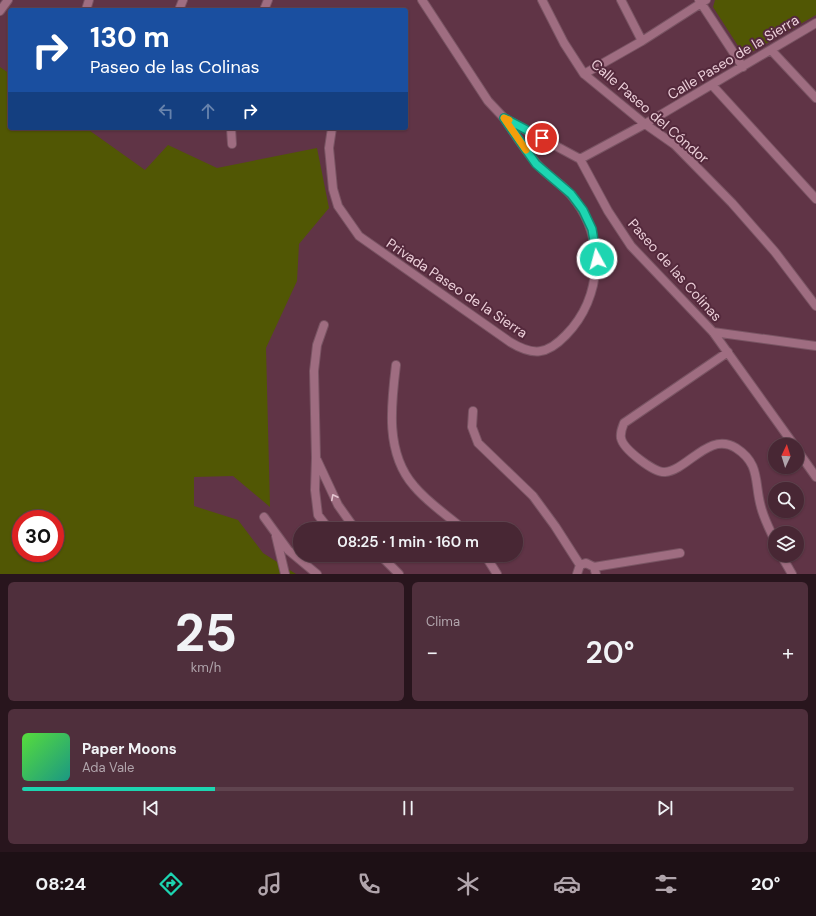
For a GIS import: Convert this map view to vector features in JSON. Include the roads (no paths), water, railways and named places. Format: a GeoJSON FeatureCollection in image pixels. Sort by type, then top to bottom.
{"type":"FeatureCollection","features":[{"type":"Feature","properties":{"kind":"street"},"geometry":{"type":"LineString","coordinates":[[0,11],[8,0]]}},
{"type":"Feature","properties":{"kind":"street"},"geometry":{"type":"LineString","coordinates":[[422,0],[488,101],[504,118],[580,159]]}},
{"type":"Feature","properties":{"kind":"street","name":"Calle Paseo del Cóndor"},"geometry":{"type":"LineString","coordinates":[[542,0],[564,43],[584,74],[674,145],[732,203],[775,252],[816,306]]}},
{"type":"Feature","properties":{"kind":"street"},"geometry":{"type":"LineString","coordinates":[[621,0],[642,41]]}},
{"type":"Feature","properties":{"kind":"street"},"geometry":{"type":"LineString","coordinates":[[584,74],[642,41],[702,1],[743,67]]}},
{"type":"Feature","properties":{"kind":"street","name":"Calle Paseo de la Sierra"},"geometry":{"type":"LineString","coordinates":[[580,159],[646,124],[816,23]]}},
{"type":"Feature","properties":{"kind":"street"},"geometry":{"type":"LineString","coordinates":[[771,50],[816,98]]}},
{"type":"Feature","properties":{"kind":"street"},"geometry":{"type":"LineString","coordinates":[[712,85],[816,198]]}},
{"type":"Feature","properties":{"kind":"street","name":"Privada Paseo de la Sierra"},"geometry":{"type":"LineString","coordinates":[[332,130],[329,148],[333,189],[338,206],[359,236],[510,342],[521,348],[534,352],[549,350],[561,341],[571,330],[584,311],[592,291],[596,273],[595,244],[592,229],[583,210],[571,194],[536,164],[504,118]]}},
{"type":"Feature","properties":{"kind":"street"},"geometry":{"type":"LineString","coordinates":[[231,130],[232,144]]}},
{"type":"Feature","properties":{"kind":"street","name":"Paseo de las Colinas"},"geometry":{"type":"LineString","coordinates":[[580,159],[608,211],[632,246],[713,332],[789,438]]}},
{"type":"Feature","properties":{"kind":"street"},"geometry":{"type":"LineString","coordinates":[[323,522],[316,508],[314,371],[317,345],[324,325]]}},
{"type":"Feature","properties":{"kind":"street"},"geometry":{"type":"LineString","coordinates":[[713,332],[816,346]]}},
{"type":"Feature","properties":{"kind":"street"},"geometry":{"type":"LineString","coordinates":[[728,352],[624,423],[621,429],[621,438],[630,452],[656,471],[664,472],[671,471],[705,449],[715,445],[724,444],[735,447],[754,467],[758,479],[761,507],[769,526]]}},
{"type":"Feature","properties":{"kind":"street"},"geometry":{"type":"LineString","coordinates":[[396,365],[392,418],[394,442],[398,458],[405,474],[414,486],[455,522]]}},
{"type":"Feature","properties":{"kind":"street"},"geometry":{"type":"LineString","coordinates":[[473,411],[473,432],[478,443],[533,496],[555,526],[580,565]]}},
{"type":"Feature","properties":{"kind":"street"},"geometry":{"type":"LineString","coordinates":[[316,458],[338,505],[351,522]]}},
{"type":"Feature","properties":{"kind":"street"},"geometry":{"type":"LineString","coordinates":[[804,460],[816,477]]}},
{"type":"Feature","properties":{"kind":"street"},"geometry":{"type":"LineString","coordinates":[[264,517],[288,550],[317,574]]}},
{"type":"Feature","properties":{"kind":"street"},"geometry":{"type":"LineString","coordinates":[[275,531],[285,574]]}},
{"type":"Feature","properties":{"kind":"street"},"geometry":{"type":"LineString","coordinates":[[580,565],[586,563],[595,571],[680,553]]}},
{"type":"Feature","properties":{"kind":"street"},"geometry":{"type":"LineString","coordinates":[[387,562],[399,574]]}},
{"type":"Feature","properties":{"kind":"street"},"geometry":{"type":"LineString","coordinates":[[489,562],[497,574]]}},
{"type":"Feature","properties":{"kind":"street"},"geometry":{"type":"LineString","coordinates":[[785,562],[792,574]]}},
{"type":"Feature","properties":{"kind":"street"},"geometry":{"type":"LineString","coordinates":[[577,574],[580,565]]}}]}
